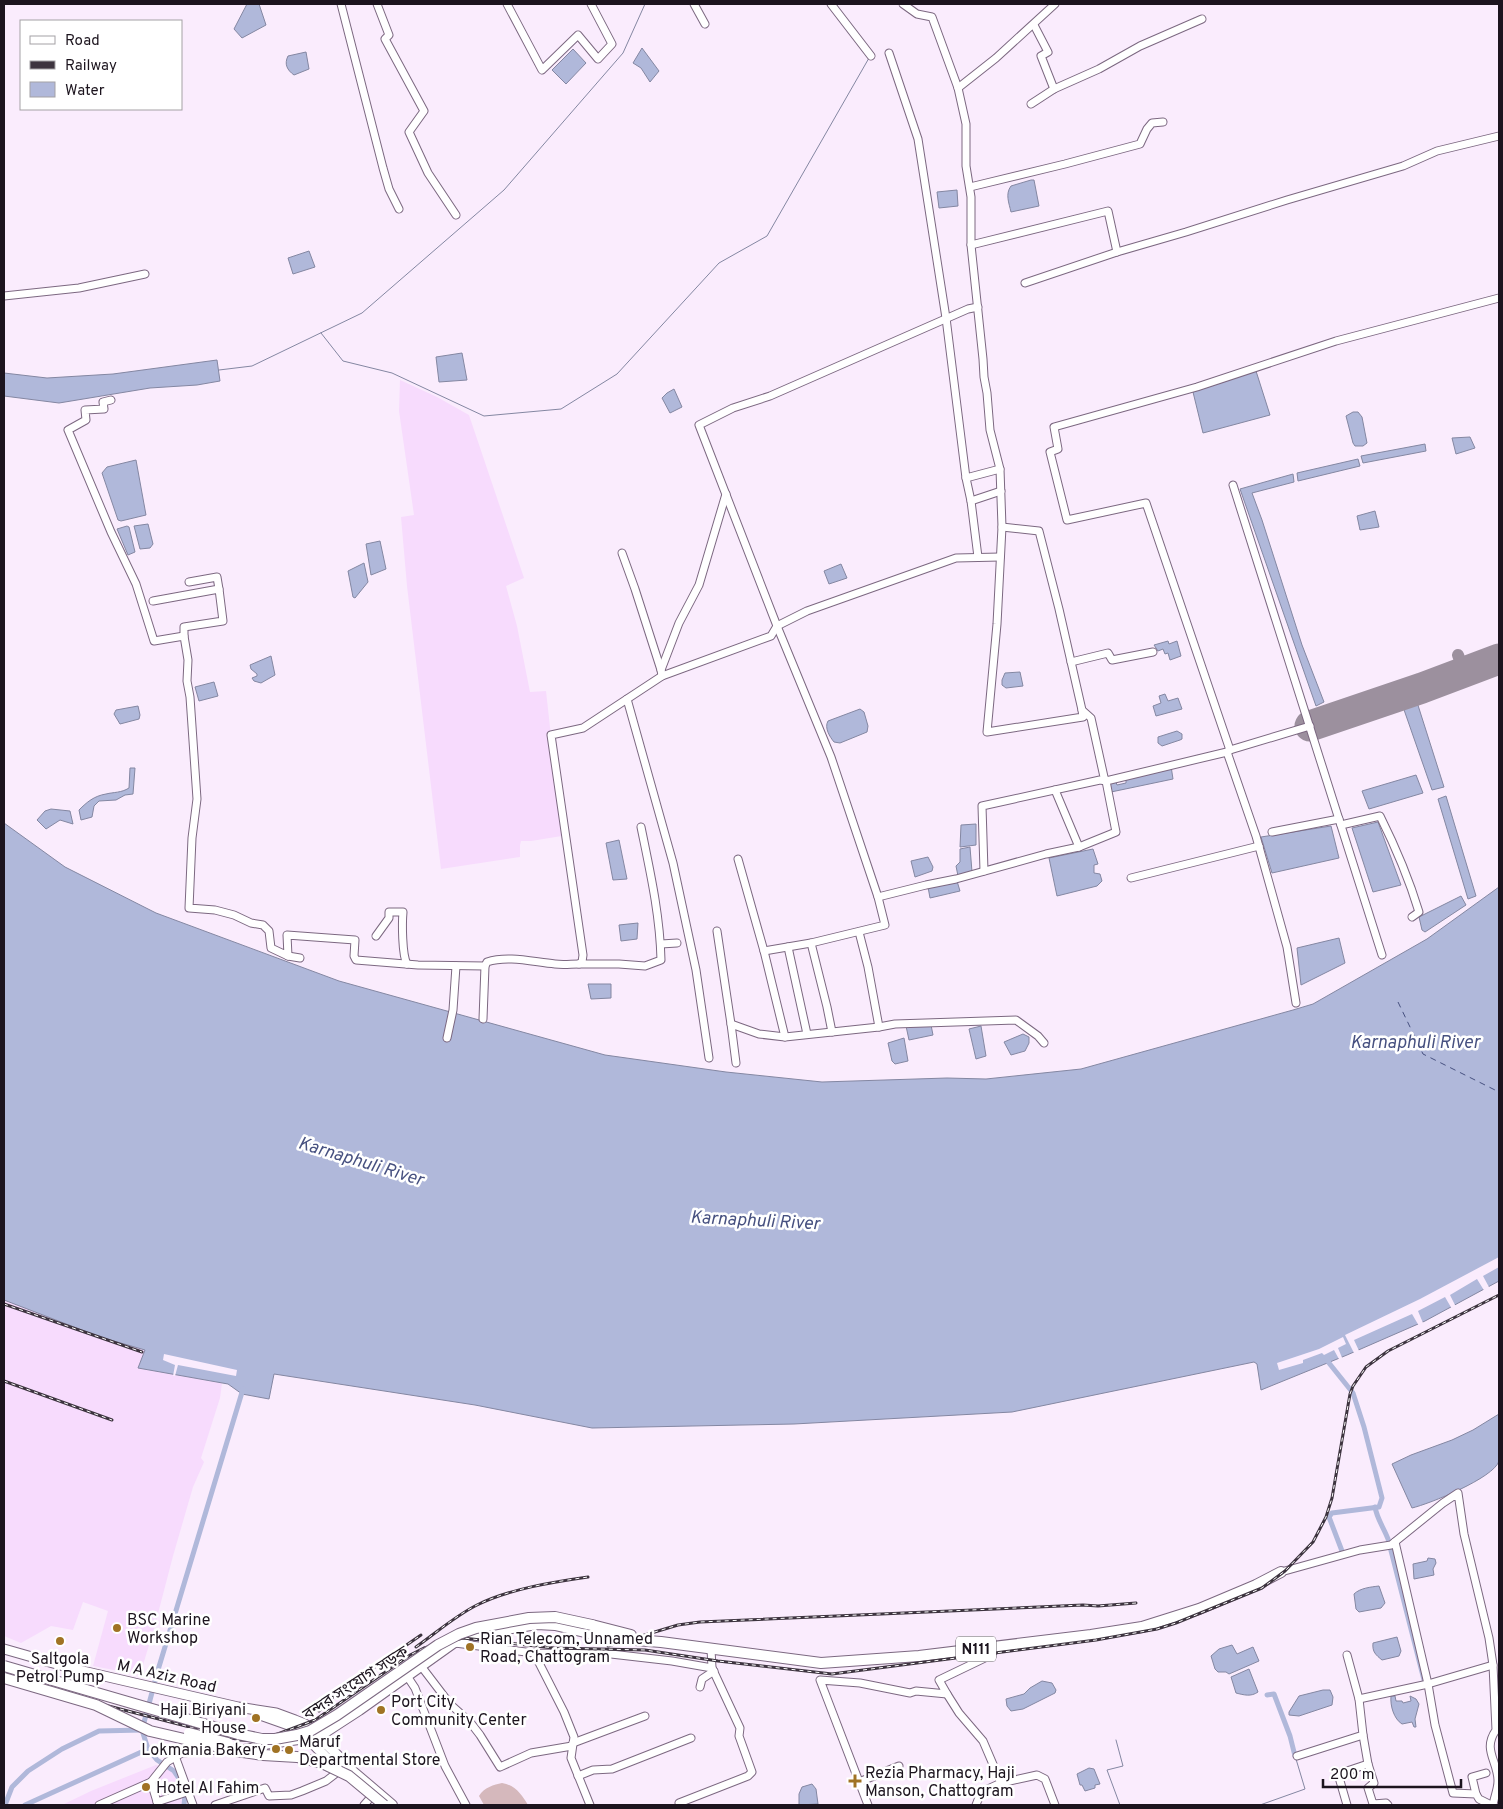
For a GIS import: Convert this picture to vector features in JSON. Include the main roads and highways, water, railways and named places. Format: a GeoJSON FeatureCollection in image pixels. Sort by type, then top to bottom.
{"type":"FeatureCollection","features":[{"type":"Feature","properties":{"kind":"highway","name":"N111"},"geometry":{"type":"LineString","coordinates":[[661,1642],[821,1663],[919,1656],[1142,1627],[1226,1598],[1281,1572]]}},
{"type":"Feature","properties":{"kind":"highway","name":"বন্দর সংযোগ সড়ক"},"geometry":{"type":"LineString","coordinates":[[4,1666],[238,1734],[262,1739],[275,1739],[297,1735],[320,1726],[438,1645],[476,1628],[529,1618],[555,1617],[661,1642]]}},
{"type":"Feature","properties":{"kind":"highway"},"geometry":{"type":"LineString","coordinates":[[318,1748],[315,1742],[316,1738],[314,1737],[359,1710],[453,1643],[469,1634],[537,1624],[555,1625],[610,1638],[661,1642]]}},
{"type":"Feature","properties":{"kind":"highway"},"geometry":{"type":"LineString","coordinates":[[4,1671],[100,1701],[150,1724],[233,1745],[314,1754],[338,1767],[352,1771],[392,1805]]}},
{"type":"Feature","properties":{"kind":"highway"},"geometry":{"type":"LineString","coordinates":[[4,1678],[96,1705],[150,1731],[236,1751],[297,1757],[322,1763],[349,1776],[384,1805]]}},
{"type":"Feature","properties":{"kind":"main road","name":"M A Aziz Road"},"geometry":{"type":"LineString","coordinates":[[4,1649],[74,1669],[276,1714],[295,1720],[305,1724],[314,1737],[396,1805]]}},
{"type":"Feature","properties":{"kind":"main road"},"geometry":{"type":"LineString","coordinates":[[318,1748],[380,1805]]}},
{"type":"Feature","properties":{"kind":"water"},"geometry":{"type":"Polygon","coordinates":[[[247,4],[259,4],[266,25],[242,38],[234,29],[247,4]]]}},
{"type":"Feature","properties":{"kind":"water"},"geometry":{"type":"Polygon","coordinates":[[[642,48],[659,71],[650,82],[641,68],[633,63],[642,48]]]}},
{"type":"Feature","properties":{"kind":"water"},"geometry":{"type":"Polygon","coordinates":[[[573,49],[586,63],[566,84],[552,70],[573,49]]]}},
{"type":"Feature","properties":{"kind":"water"},"geometry":{"type":"Polygon","coordinates":[[[306,52],[309,69],[294,75],[287,67],[288,56],[306,52]]]}},
{"type":"Feature","properties":{"kind":"water"},"geometry":{"type":"Polygon","coordinates":[[[1034,180],[1039,206],[1011,212],[1008,195],[1009,189],[1011,186],[1034,180]]]}},
{"type":"Feature","properties":{"kind":"water"},"geometry":{"type":"Polygon","coordinates":[[[957,190],[958,206],[939,208],[937,192],[957,190]]]}},
{"type":"Feature","properties":{"kind":"water"},"geometry":{"type":"Polygon","coordinates":[[[309,251],[315,267],[293,274],[288,258],[309,251]]]}},
{"type":"Feature","properties":{"kind":"water"},"geometry":{"type":"Polygon","coordinates":[[[462,353],[467,380],[439,382],[436,357],[462,353]]]}},
{"type":"Feature","properties":{"kind":"water"},"geometry":{"type":"Polygon","coordinates":[[[217,360],[220,381],[197,385],[150,388],[59,403],[4,396],[4,373],[47,378],[113,374],[217,360]]]}},
{"type":"Feature","properties":{"kind":"water"},"geometry":{"type":"Polygon","coordinates":[[[1256,371],[1270,415],[1203,433],[1193,392],[1256,371]]]}},
{"type":"Feature","properties":{"kind":"water"},"geometry":{"type":"Polygon","coordinates":[[[674,389],[682,407],[670,413],[662,398],[674,389]]]}},
{"type":"Feature","properties":{"kind":"water"},"geometry":{"type":"Polygon","coordinates":[[[1353,412],[1358,412],[1362,417],[1367,443],[1363,446],[1355,446],[1353,443],[1346,416],[1353,412]]]}},
{"type":"Feature","properties":{"kind":"water"},"geometry":{"type":"Polygon","coordinates":[[[1470,437],[1475,448],[1456,454],[1452,438],[1470,437]]]}},
{"type":"Feature","properties":{"kind":"water"},"geometry":{"type":"Polygon","coordinates":[[[1425,444],[1426,451],[1363,463],[1361,456],[1425,444]]]}},
{"type":"Feature","properties":{"kind":"water"},"geometry":{"type":"Polygon","coordinates":[[[1358,459],[1360,466],[1298,481],[1297,473],[1358,459]]]}},
{"type":"Feature","properties":{"kind":"water"},"geometry":{"type":"Polygon","coordinates":[[[136,460],[146,515],[121,521],[118,520],[102,473],[107,467],[136,460]]]}},
{"type":"Feature","properties":{"kind":"water"},"geometry":{"type":"Polygon","coordinates":[[[1293,474],[1294,482],[1252,493],[1302,645],[1324,702],[1316,706],[1240,489],[1293,474]]]}},
{"type":"Feature","properties":{"kind":"water"},"geometry":{"type":"Polygon","coordinates":[[[1375,511],[1379,527],[1360,530],[1357,516],[1375,511]]]}},
{"type":"Feature","properties":{"kind":"water"},"geometry":{"type":"Polygon","coordinates":[[[148,524],[153,544],[150,548],[140,549],[134,526],[148,524]]]}},
{"type":"Feature","properties":{"kind":"water"},"geometry":{"type":"Polygon","coordinates":[[[129,527],[135,552],[128,555],[117,529],[129,527]]]}},
{"type":"Feature","properties":{"kind":"water"},"geometry":{"type":"Polygon","coordinates":[[[380,541],[386,569],[371,575],[366,544],[380,541]]]}},
{"type":"Feature","properties":{"kind":"water"},"geometry":{"type":"Polygon","coordinates":[[[364,563],[368,582],[355,598],[353,597],[348,571],[364,563]]]}},
{"type":"Feature","properties":{"kind":"water"},"geometry":{"type":"Polygon","coordinates":[[[841,564],[847,578],[829,584],[824,571],[841,564]]]}},
{"type":"Feature","properties":{"kind":"water"},"geometry":{"type":"Polygon","coordinates":[[[1168,641],[1169,644],[1177,641],[1181,656],[1170,660],[1168,653],[1165,654],[1163,649],[1158,651],[1154,645],[1168,641]]]}},
{"type":"Feature","properties":{"kind":"water"},"geometry":{"type":"Polygon","coordinates":[[[271,656],[275,675],[261,683],[254,681],[252,678],[257,676],[257,674],[251,669],[250,665],[271,656]]]}},
{"type":"Feature","properties":{"kind":"water"},"geometry":{"type":"Polygon","coordinates":[[[1020,672],[1023,686],[1006,688],[1002,685],[1005,673],[1020,672]]]}},
{"type":"Feature","properties":{"kind":"water"},"geometry":{"type":"Polygon","coordinates":[[[214,682],[218,696],[199,701],[195,687],[214,682]]]}},
{"type":"Feature","properties":{"kind":"water"},"geometry":{"type":"Polygon","coordinates":[[[1165,694],[1168,701],[1178,698],[1182,709],[1156,716],[1153,706],[1161,703],[1159,696],[1165,694]]]}},
{"type":"Feature","properties":{"kind":"water"},"geometry":{"type":"Polygon","coordinates":[[[1416,699],[1444,787],[1432,790],[1402,704],[1416,699]]]}},
{"type":"Feature","properties":{"kind":"water"},"geometry":{"type":"Polygon","coordinates":[[[138,706],[139,719],[120,724],[114,714],[116,710],[138,706]]]}},
{"type":"Feature","properties":{"kind":"water"},"geometry":{"type":"Polygon","coordinates":[[[860,709],[864,712],[868,726],[867,732],[840,743],[834,742],[827,729],[828,721],[860,709]]]}},
{"type":"Feature","properties":{"kind":"water"},"geometry":{"type":"Polygon","coordinates":[[[1177,731],[1182,734],[1182,739],[1162,746],[1158,743],[1158,737],[1177,731]]]}},
{"type":"Feature","properties":{"kind":"water"},"geometry":{"type":"Polygon","coordinates":[[[1171,766],[1173,779],[1111,792],[1109,781],[1115,779],[1117,785],[1126,783],[1126,778],[1171,766]]]}},
{"type":"Feature","properties":{"kind":"water"},"geometry":{"type":"Polygon","coordinates":[[[130,768],[135,768],[133,794],[125,795],[116,800],[99,801],[94,806],[92,817],[81,820],[79,810],[91,800],[98,796],[120,792],[129,788],[130,768]]]}},
{"type":"Feature","properties":{"kind":"water"},"geometry":{"type":"Polygon","coordinates":[[[1416,775],[1423,793],[1369,809],[1362,791],[1416,775]]]}},
{"type":"Feature","properties":{"kind":"water"},"geometry":{"type":"Polygon","coordinates":[[[1446,796],[1476,896],[1468,899],[1438,799],[1446,796]]]}},
{"type":"Feature","properties":{"kind":"water"},"geometry":{"type":"Polygon","coordinates":[[[51,809],[70,811],[73,824],[60,820],[46,829],[37,820],[45,811],[51,809]]]}},
{"type":"Feature","properties":{"kind":"water"},"geometry":{"type":"Polygon","coordinates":[[[1378,822],[1401,885],[1373,892],[1352,828],[1378,822]]]}},
{"type":"Feature","properties":{"kind":"water","name":"Karnaphuli River"},"geometry":{"type":"Polygon","coordinates":[[[4,823],[65,867],[156,913],[339,981],[605,1055],[726,1072],[822,1082],[947,1078],[986,1079],[1081,1069],[1293,1010],[1313,1004],[1427,939],[1499,887],[1499,1281],[1425,1321],[1261,1390],[1257,1364],[1254,1362],[1012,1412],[794,1424],[592,1428],[475,1405],[274,1374],[269,1399],[242,1394],[228,1384],[138,1368],[145,1350],[100,1337],[4,1300],[4,823]]]}},
{"type":"Feature","properties":{"kind":"water"},"geometry":{"type":"Polygon","coordinates":[[[976,824],[976,845],[960,847],[961,825],[976,824]]]}},
{"type":"Feature","properties":{"kind":"water"},"geometry":{"type":"Polygon","coordinates":[[[1331,826],[1339,858],[1272,873],[1261,837],[1331,826]]]}},
{"type":"Feature","properties":{"kind":"water"},"geometry":{"type":"Polygon","coordinates":[[[619,840],[627,879],[613,880],[606,843],[619,840]]]}},
{"type":"Feature","properties":{"kind":"water"},"geometry":{"type":"Polygon","coordinates":[[[970,847],[972,872],[958,876],[956,866],[960,862],[960,849],[970,847]]]}},
{"type":"Feature","properties":{"kind":"water"},"geometry":{"type":"Polygon","coordinates":[[[1093,849],[1098,864],[1094,865],[1094,873],[1100,874],[1102,881],[1097,886],[1057,896],[1049,858],[1093,849]]]}},
{"type":"Feature","properties":{"kind":"water"},"geometry":{"type":"Polygon","coordinates":[[[928,857],[933,867],[932,871],[915,877],[911,861],[928,857]]]}},
{"type":"Feature","properties":{"kind":"water"},"geometry":{"type":"Polygon","coordinates":[[[957,881],[960,891],[930,898],[928,887],[957,881]]]}},
{"type":"Feature","properties":{"kind":"water"},"geometry":{"type":"Polygon","coordinates":[[[1461,896],[1466,905],[1425,932],[1422,930],[1419,917],[1461,896]]]}},
{"type":"Feature","properties":{"kind":"water"},"geometry":{"type":"Polygon","coordinates":[[[638,923],[637,939],[621,941],[619,925],[638,923]]]}},
{"type":"Feature","properties":{"kind":"water"},"geometry":{"type":"Polygon","coordinates":[[[1339,938],[1345,963],[1301,985],[1297,948],[1339,938]]]}},
{"type":"Feature","properties":{"kind":"water"},"geometry":{"type":"Polygon","coordinates":[[[588,984],[611,984],[611,998],[591,999],[588,984]]]}},
{"type":"Feature","properties":{"kind":"water"},"geometry":{"type":"Polygon","coordinates":[[[931,1025],[933,1035],[909,1040],[906,1026],[931,1025]]]}},
{"type":"Feature","properties":{"kind":"water"},"geometry":{"type":"Polygon","coordinates":[[[981,1026],[986,1056],[976,1059],[969,1029],[981,1026]]]}},
{"type":"Feature","properties":{"kind":"water"},"geometry":{"type":"Polygon","coordinates":[[[1023,1034],[1029,1037],[1029,1043],[1025,1051],[1011,1055],[1004,1042],[1023,1034]]]}},
{"type":"Feature","properties":{"kind":"water"},"geometry":{"type":"Polygon","coordinates":[[[904,1038],[908,1061],[895,1064],[892,1061],[888,1043],[904,1038]]]}},
{"type":"Feature","properties":{"kind":"water"},"geometry":{"type":"Polygon","coordinates":[[[1499,1414],[1500,1457],[1495,1468],[1460,1489],[1412,1508],[1392,1464],[1452,1440],[1499,1414]]]}},
{"type":"Feature","properties":{"kind":"water"},"geometry":{"type":"Polygon","coordinates":[[[1428,1558],[1435,1559],[1434,1575],[1414,1579],[1413,1564],[1427,1561],[1428,1558]]]}},
{"type":"Feature","properties":{"kind":"water"},"geometry":{"type":"Polygon","coordinates":[[[1379,1586],[1385,1603],[1381,1608],[1359,1612],[1356,1609],[1354,1594],[1362,1589],[1379,1586]]]}},
{"type":"Feature","properties":{"kind":"water"},"geometry":{"type":"Polygon","coordinates":[[[1397,1637],[1401,1651],[1399,1656],[1382,1660],[1375,1653],[1373,1643],[1397,1637]]]}},
{"type":"Feature","properties":{"kind":"water"},"geometry":{"type":"Polygon","coordinates":[[[1232,1645],[1237,1654],[1253,1647],[1259,1661],[1229,1674],[1218,1672],[1215,1669],[1211,1656],[1219,1649],[1232,1645]]]}},
{"type":"Feature","properties":{"kind":"water"},"geometry":{"type":"Polygon","coordinates":[[[1249,1669],[1258,1692],[1250,1695],[1236,1693],[1231,1677],[1249,1669]]]}},
{"type":"Feature","properties":{"kind":"water"},"geometry":{"type":"Polygon","coordinates":[[[1042,1681],[1052,1683],[1056,1690],[1055,1693],[1023,1709],[1011,1711],[1007,1706],[1006,1699],[1024,1694],[1042,1681]]]}},
{"type":"Feature","properties":{"kind":"water"},"geometry":{"type":"Polygon","coordinates":[[[1330,1690],[1333,1697],[1332,1705],[1299,1716],[1289,1715],[1299,1696],[1330,1690]]]}},
{"type":"Feature","properties":{"kind":"water"},"geometry":{"type":"Polygon","coordinates":[[[1391,1696],[1395,1696],[1396,1701],[1402,1701],[1403,1703],[1411,1701],[1410,1696],[1416,1699],[1419,1704],[1415,1719],[1416,1727],[1414,1727],[1412,1722],[1402,1724],[1397,1719],[1392,1708],[1391,1696]]]}},
{"type":"Feature","properties":{"kind":"water"},"geometry":{"type":"Polygon","coordinates":[[[1089,1768],[1094,1769],[1100,1784],[1095,1785],[1095,1788],[1085,1791],[1082,1785],[1080,1785],[1077,1774],[1089,1768]]]}},
{"type":"Feature","properties":{"kind":"water"},"geometry":{"type":"Polygon","coordinates":[[[812,1784],[816,1789],[818,1804],[799,1805],[799,1794],[802,1787],[812,1784]]]}},
{"type":"Feature","properties":{"kind":"waterway"},"geometry":{"type":"LineString","coordinates":[[219,370],[252,366],[362,313],[504,190],[623,53],[645,4]]}},
{"type":"Feature","properties":{"kind":"waterway"},"geometry":{"type":"LineString","coordinates":[[321,333],[343,361],[392,373],[484,416],[561,409],[617,374],[719,263],[767,236],[869,58]]}},
{"type":"Feature","properties":{"kind":"waterway"},"geometry":{"type":"LineString","coordinates":[[1327,1358],[1353,1393],[1364,1427],[1382,1498],[1379,1507],[1332,1513],[1329,1517],[1342,1551]]}},
{"type":"Feature","properties":{"kind":"waterway"},"geometry":{"type":"LineString","coordinates":[[184,1805],[185,1795],[180,1780],[174,1771],[157,1760],[148,1749],[142,1730],[158,1670],[243,1389]]}},
{"type":"Feature","properties":{"kind":"waterway"},"geometry":{"type":"LineString","coordinates":[[1375,1507],[1377,1516],[1388,1539],[1424,1680]]}},
{"type":"Feature","properties":{"kind":"waterway"},"geometry":{"type":"LineString","coordinates":[[1267,1695],[1274,1694],[1290,1736],[1295,1756]]}},
{"type":"Feature","properties":{"kind":"waterway"},"geometry":{"type":"LineString","coordinates":[[5,1805],[12,1787],[28,1771],[62,1749],[99,1731],[142,1730]]}},
{"type":"Feature","properties":{"kind":"waterway"},"geometry":{"type":"LineString","coordinates":[[1116,1740],[1123,1766],[1107,1770],[1120,1805]]}},
{"type":"Feature","properties":{"kind":"waterway"},"geometry":{"type":"LineString","coordinates":[[25,1805],[148,1749]]}},
{"type":"Feature","properties":{"kind":"waterway"},"geometry":{"type":"LineString","coordinates":[[1260,1805],[1305,1789],[1296,1759]]}},
{"type":"Feature","properties":{"kind":"railway"},"geometry":{"type":"LineString","coordinates":[[4,1679],[240,1740],[259,1741],[315,1720],[410,1655],[424,1648],[463,1638],[554,1648],[645,1650],[718,1661],[832,1674],[1096,1640],[1157,1629],[1262,1588],[1285,1571],[1313,1542],[1326,1517],[1332,1498],[1350,1394],[1366,1367],[1388,1351],[1499,1295]]}},
{"type":"Feature","properties":{"kind":"railway"},"geometry":{"type":"LineString","coordinates":[[4,1304],[142,1352]]}},
{"type":"Feature","properties":{"kind":"railway"},"geometry":{"type":"LineString","coordinates":[[4,1381],[112,1420]]}},
{"type":"Feature","properties":{"kind":"railway"},"geometry":{"type":"LineString","coordinates":[[416,1647],[461,1614],[490,1599],[531,1587],[588,1577]]}},
{"type":"Feature","properties":{"kind":"railway"},"geometry":{"type":"LineString","coordinates":[[608,1646],[678,1625],[700,1622],[1136,1603]]}},
{"type":"Feature","properties":{"kind":"railway"},"geometry":{"type":"LineString","coordinates":[[319,1711],[337,1693],[421,1635]]}},
{"type":"Feature","properties":{"kind":"place","name":"BSC Marine Workshop"},"geometry":{"type":"Point","coordinates":[117,1628]}},
{"type":"Feature","properties":{"kind":"place","name":"Saltgola Petrol Pump"},"geometry":{"type":"Point","coordinates":[60,1641]}},
{"type":"Feature","properties":{"kind":"place","name":"Rian Telecom, Unnamed Road, Chattogram"},"geometry":{"type":"Point","coordinates":[470,1647]}},
{"type":"Feature","properties":{"kind":"place","name":"Port City Community Center"},"geometry":{"type":"Point","coordinates":[381,1710]}},
{"type":"Feature","properties":{"kind":"place","name":"Haji Biriyani House"},"geometry":{"type":"Point","coordinates":[256,1718]}},
{"type":"Feature","properties":{"kind":"place","name":"Lokmania Bakery"},"geometry":{"type":"Point","coordinates":[276,1749]}},
{"type":"Feature","properties":{"kind":"place","name":"Maruf Departmental Store"},"geometry":{"type":"Point","coordinates":[289,1750]}},
{"type":"Feature","properties":{"kind":"place","name":"Rezia Pharmacy, Haji Manson, Chattogram"},"geometry":{"type":"Point","coordinates":[855,1781]}},
{"type":"Feature","properties":{"kind":"place","name":"Hotel Al Fahim"},"geometry":{"type":"Point","coordinates":[146,1787]}}]}
